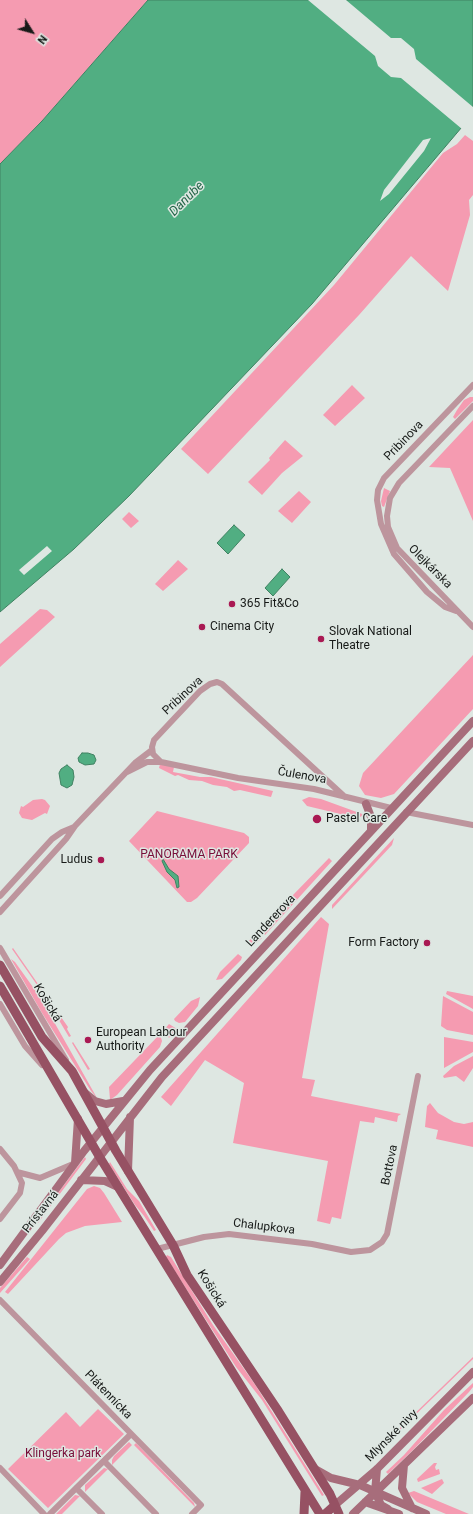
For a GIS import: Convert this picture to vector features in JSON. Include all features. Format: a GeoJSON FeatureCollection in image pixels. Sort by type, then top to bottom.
{"type":"FeatureCollection","features":[{"type":"Feature","properties":{"kind":"main road","name":"Košická"},"geometry":{"type":"LineString","coordinates":[[0,965],[42,1037],[72,1071],[128,1171],[173,1245],[202,1297],[277,1408],[337,1510]]}},
{"type":"Feature","properties":{"kind":"main road","name":"Košická"},"geometry":{"type":"LineString","coordinates":[[0,986],[99,1156],[320,1514]]}},
{"type":"Feature","properties":{"kind":"main road"},"geometry":{"type":"LineString","coordinates":[[304,1488],[304,1514]]}},
{"type":"Feature","properties":{"kind":"main road","name":"Mlynské nivy"},"geometry":{"type":"LineString","coordinates":[[325,1514],[337,1510]]}},
{"type":"Feature","properties":{"kind":"street","name":"Pribinova"},"geometry":{"type":"LineString","coordinates":[[381,524],[377,500],[378,490],[384,478],[473,385]]}},
{"type":"Feature","properties":{"kind":"street"},"geometry":{"type":"LineString","coordinates":[[464,395],[473,394]]}},
{"type":"Feature","properties":{"kind":"street","name":"Olejkárska"},"geometry":{"type":"LineString","coordinates":[[472,409],[407,475],[395,490],[390,498],[387,516],[388,526],[393,541],[404,558],[452,604],[456,611],[473,627]]}},
{"type":"Feature","properties":{"kind":"street","name":"Olejkárska"},"geometry":{"type":"LineString","coordinates":[[381,524],[391,549],[408,571],[445,607],[456,611]]}},
{"type":"Feature","properties":{"kind":"street","name":"Pribinova"},"geometry":{"type":"LineString","coordinates":[[0,912],[66,839],[75,826],[139,759],[152,750],[153,744],[157,737],[200,691],[210,684],[217,682],[222,684],[345,797]]}},
{"type":"Feature","properties":{"kind":"street","name":"Landererova"},"geometry":{"type":"LineString","coordinates":[[91,1142],[123,1101],[150,1070],[473,721]]}},
{"type":"Feature","properties":{"kind":"street","name":"Landererova"},"geometry":{"type":"LineString","coordinates":[[99,1156],[130,1116],[191,1044],[473,741]]}},
{"type":"Feature","properties":{"kind":"street"},"geometry":{"type":"LineString","coordinates":[[152,750],[161,762]]}},
{"type":"Feature","properties":{"kind":"street","name":"Čulenova"},"geometry":{"type":"LineString","coordinates":[[127,772],[147,762],[161,762],[238,778],[314,789],[366,804],[473,824]]}},
{"type":"Feature","properties":{"kind":"street"},"geometry":{"type":"LineString","coordinates":[[366,804],[371,817],[371,830]]}},
{"type":"Feature","properties":{"kind":"street","name":"Pribinova"},"geometry":{"type":"LineString","coordinates":[[0,896],[52,839],[75,826]]}},
{"type":"Feature","properties":{"kind":"street","name":"Košická"},"geometry":{"type":"LineString","coordinates":[[0,948],[72,1071]]}},
{"type":"Feature","properties":{"kind":"street","name":"Košická"},"geometry":{"type":"LineString","coordinates":[[0,1004],[26,1046],[56,1080]]}},
{"type":"Feature","properties":{"kind":"street","name":"Bottova"},"geometry":{"type":"LineString","coordinates":[[370,1250],[382,1242],[387,1234],[418,1076]]}},
{"type":"Feature","properties":{"kind":"street"},"geometry":{"type":"LineString","coordinates":[[84,1092],[95,1101],[106,1104],[123,1101]]}},
{"type":"Feature","properties":{"kind":"street"},"geometry":{"type":"LineString","coordinates":[[128,1171],[130,1116]]}},
{"type":"Feature","properties":{"kind":"street"},"geometry":{"type":"LineString","coordinates":[[17,1172],[40,1178],[75,1164],[78,1119]]}},
{"type":"Feature","properties":{"kind":"street","name":"Prístavná"},"geometry":{"type":"LineString","coordinates":[[0,1265],[91,1142]]}},
{"type":"Feature","properties":{"kind":"street"},"geometry":{"type":"LineString","coordinates":[[0,1150],[17,1172],[22,1183],[20,1193],[0,1219]]}},
{"type":"Feature","properties":{"kind":"street","name":"Prístavná"},"geometry":{"type":"LineString","coordinates":[[0,1282],[42,1231],[99,1156]]}},
{"type":"Feature","properties":{"kind":"street"},"geometry":{"type":"LineString","coordinates":[[81,1180],[105,1181],[118,1187]]}},
{"type":"Feature","properties":{"kind":"street","name":"Chalupkova"},"geometry":{"type":"LineString","coordinates":[[157,1249],[204,1237],[229,1234],[312,1244],[352,1252],[370,1250]]}},
{"type":"Feature","properties":{"kind":"street","name":"Plátennícka"},"geometry":{"type":"LineString","coordinates":[[0,1300],[201,1506],[192,1514]]}},
{"type":"Feature","properties":{"kind":"street","name":"Mlynské nivy"},"geometry":{"type":"LineString","coordinates":[[337,1510],[473,1372]]}},
{"type":"Feature","properties":{"kind":"street"},"geometry":{"type":"LineString","coordinates":[[353,1514],[473,1398]]}},
{"type":"Feature","properties":{"kind":"street"},"geometry":{"type":"LineString","coordinates":[[50,1514],[131,1434]]}},
{"type":"Feature","properties":{"kind":"street"},"geometry":{"type":"LineString","coordinates":[[104,1461],[156,1514]]}},
{"type":"Feature","properties":{"kind":"street"},"geometry":{"type":"LineString","coordinates":[[404,1465],[402,1488],[412,1508]]}},
{"type":"Feature","properties":{"kind":"street"},"geometry":{"type":"LineString","coordinates":[[313,1467],[331,1478],[360,1485],[426,1514]]}},
{"type":"Feature","properties":{"kind":"street"},"geometry":{"type":"LineString","coordinates":[[0,1468],[44,1514]]}},
{"type":"Feature","properties":{"kind":"street"},"geometry":{"type":"LineString","coordinates":[[378,1469],[375,1492],[381,1505],[399,1514]]}},
{"type":"Feature","properties":{"kind":"street"},"geometry":{"type":"LineString","coordinates":[[76,1488],[102,1514]]}},
{"type":"Feature","properties":{"kind":"street"},"geometry":{"type":"LineString","coordinates":[[365,1502],[388,1509]]}},
{"type":"Feature","properties":{"kind":"green space"},"geometry":{"type":"Polygon","coordinates":[[[0,0],[148,0],[42,121],[0,164],[0,0]]]}},
{"type":"Feature","properties":{"kind":"green space"},"geometry":{"type":"Polygon","coordinates":[[[465,135],[473,141],[473,195],[469,200],[470,215],[448,291],[411,256],[359,315],[208,474],[181,449],[334,285],[443,153],[457,144],[465,135]]]}},
{"type":"Feature","properties":{"kind":"green space"},"geometry":{"type":"Polygon","coordinates":[[[352,385],[365,398],[335,426],[323,415],[352,385]]]}},
{"type":"Feature","properties":{"kind":"green space"},"geometry":{"type":"Polygon","coordinates":[[[473,397],[473,401],[455,419],[453,417],[457,410],[464,400],[473,397]]]}},
{"type":"Feature","properties":{"kind":"green space"},"geometry":{"type":"Polygon","coordinates":[[[473,420],[473,521],[450,468],[429,467],[473,420]]]}},
{"type":"Feature","properties":{"kind":"green space"},"geometry":{"type":"Polygon","coordinates":[[[285,440],[303,456],[282,473],[262,495],[248,482],[270,460],[269,458],[285,440]]]}},
{"type":"Feature","properties":{"kind":"green space"},"geometry":{"type":"Polygon","coordinates":[[[384,488],[390,491],[384,507],[382,506],[381,501],[384,488]]]}},
{"type":"Feature","properties":{"kind":"green space"},"geometry":{"type":"Polygon","coordinates":[[[299,491],[311,502],[292,523],[278,511],[299,491]]]}},
{"type":"Feature","properties":{"kind":"green space"},"geometry":{"type":"Polygon","coordinates":[[[129,512],[139,521],[131,528],[122,519],[129,512]]]}},
{"type":"Feature","properties":{"kind":"green space"},"geometry":{"type":"Polygon","coordinates":[[[178,560],[188,569],[163,591],[155,584],[178,560]]]}},
{"type":"Feature","properties":{"kind":"green space"},"geometry":{"type":"Polygon","coordinates":[[[40,609],[47,610],[55,617],[0,667],[0,644],[40,609]]]}},
{"type":"Feature","properties":{"kind":"green space"},"geometry":{"type":"Polygon","coordinates":[[[473,655],[473,709],[394,794],[381,798],[365,795],[359,786],[363,773],[473,655]]]}},
{"type":"Feature","properties":{"kind":"green space"},"geometry":{"type":"Polygon","coordinates":[[[160,764],[174,767],[173,772],[200,777],[211,777],[273,791],[271,797],[240,790],[234,791],[227,787],[213,785],[202,781],[189,780],[178,775],[175,776],[159,768],[160,764]]]}},
{"type":"Feature","properties":{"kind":"green space"},"geometry":{"type":"Polygon","coordinates":[[[309,797],[321,799],[365,815],[357,818],[307,806],[302,800],[309,797]]]}},
{"type":"Feature","properties":{"kind":"green space"},"geometry":{"type":"Polygon","coordinates":[[[33,800],[45,800],[50,806],[47,814],[45,813],[32,820],[22,818],[19,813],[21,806],[23,807],[33,800]]]}},
{"type":"Feature","properties":{"kind":"green space","name":"PANORAMA PARK"},"geometry":{"type":"Polygon","coordinates":[[[157,811],[244,833],[249,837],[249,843],[197,898],[191,902],[187,902],[129,841],[157,811]]]}},
{"type":"Feature","properties":{"kind":"green space"},"geometry":{"type":"Polygon","coordinates":[[[394,838],[392,845],[332,909],[332,905],[394,838]]]}},
{"type":"Feature","properties":{"kind":"green space"},"geometry":{"type":"Polygon","coordinates":[[[329,858],[332,861],[265,935],[259,930],[329,858]]]}},
{"type":"Feature","properties":{"kind":"green space"},"geometry":{"type":"Polygon","coordinates":[[[321,917],[329,924],[302,1078],[315,1080],[311,1096],[401,1114],[398,1116],[397,1122],[375,1117],[374,1123],[360,1121],[341,1219],[332,1217],[330,1224],[317,1221],[328,1161],[233,1143],[244,1083],[205,1060],[171,1106],[161,1097],[321,917]]]}},
{"type":"Feature","properties":{"kind":"green space"},"geometry":{"type":"Polygon","coordinates":[[[256,933],[262,938],[255,944],[250,944],[248,942],[256,933]]]}},
{"type":"Feature","properties":{"kind":"green space"},"geometry":{"type":"Polygon","coordinates":[[[13,948],[68,1027],[67,1029],[71,1036],[69,1037],[44,995],[12,949],[13,948]]]}},
{"type":"Feature","properties":{"kind":"green space"},"geometry":{"type":"Polygon","coordinates":[[[238,954],[242,957],[241,960],[222,979],[216,980],[220,972],[238,954]]]}},
{"type":"Feature","properties":{"kind":"green space"},"geometry":{"type":"Polygon","coordinates":[[[11,959],[15,962],[40,997],[97,1098],[91,1091],[42,1013],[11,959]]]}},
{"type":"Feature","properties":{"kind":"green space"},"geometry":{"type":"Polygon","coordinates":[[[447,991],[473,996],[473,1009],[446,994],[447,991]]]}},
{"type":"Feature","properties":{"kind":"green space"},"geometry":{"type":"Polygon","coordinates":[[[443,996],[473,1012],[473,1035],[447,1030],[441,1026],[443,996]]]}},
{"type":"Feature","properties":{"kind":"green space"},"geometry":{"type":"Polygon","coordinates":[[[200,997],[198,1006],[185,1022],[179,1023],[175,1021],[174,1019],[191,1001],[200,997]]]}},
{"type":"Feature","properties":{"kind":"green space"},"geometry":{"type":"Polygon","coordinates":[[[169,1024],[177,1029],[169,1038],[164,1030],[169,1024]]]}},
{"type":"Feature","properties":{"kind":"green space"},"geometry":{"type":"Polygon","coordinates":[[[160,1034],[162,1041],[160,1047],[117,1095],[110,1100],[109,1087],[160,1034]]]}},
{"type":"Feature","properties":{"kind":"green space"},"geometry":{"type":"Polygon","coordinates":[[[444,1037],[473,1042],[473,1052],[444,1068],[444,1037]]]}},
{"type":"Feature","properties":{"kind":"green space"},"geometry":{"type":"Polygon","coordinates":[[[73,1042],[90,1069],[88,1070],[72,1043],[73,1042]]]}},
{"type":"Feature","properties":{"kind":"green space"},"geometry":{"type":"Polygon","coordinates":[[[473,1056],[473,1068],[464,1082],[456,1076],[444,1078],[443,1076],[454,1066],[473,1056]]]}},
{"type":"Feature","properties":{"kind":"green space"},"geometry":{"type":"Polygon","coordinates":[[[430,1103],[438,1113],[454,1122],[464,1124],[473,1122],[473,1147],[436,1139],[438,1130],[425,1127],[427,1106],[430,1103]]]}},
{"type":"Feature","properties":{"kind":"green space"},"geometry":{"type":"Polygon","coordinates":[[[85,1157],[86,1159],[38,1223],[37,1221],[85,1157]]]}},
{"type":"Feature","properties":{"kind":"green space"},"geometry":{"type":"Polygon","coordinates":[[[110,1162],[127,1189],[139,1201],[156,1230],[154,1231],[135,1205],[109,1164],[110,1162]]]}},
{"type":"Feature","properties":{"kind":"green space"},"geometry":{"type":"Polygon","coordinates":[[[94,1186],[100,1188],[104,1193],[122,1222],[85,1226],[66,1233],[8,1294],[5,1292],[87,1189],[94,1186]]]}},
{"type":"Feature","properties":{"kind":"green space"},"geometry":{"type":"Polygon","coordinates":[[[167,1255],[171,1257],[213,1325],[256,1386],[324,1495],[322,1496],[262,1400],[236,1367],[166,1257],[167,1255]]]}},
{"type":"Feature","properties":{"kind":"green space"},"geometry":{"type":"Polygon","coordinates":[[[27,1257],[30,1259],[0,1293],[0,1288],[27,1257]]]}},
{"type":"Feature","properties":{"kind":"green space"},"geometry":{"type":"Polygon","coordinates":[[[473,1357],[473,1359],[376,1453],[375,1452],[473,1357]]]}},
{"type":"Feature","properties":{"kind":"green space"},"geometry":{"type":"Polygon","coordinates":[[[473,1383],[473,1387],[469,1392],[388,1474],[386,1472],[404,1455],[444,1410],[473,1383]]]}},
{"type":"Feature","properties":{"kind":"green space","name":"Klingerka park"},"geometry":{"type":"Polygon","coordinates":[[[98,1409],[124,1434],[48,1508],[8,1469],[66,1412],[80,1427],[98,1409]]]}},
{"type":"Feature","properties":{"kind":"green space"},"geometry":{"type":"Polygon","coordinates":[[[129,1442],[132,1445],[112,1465],[114,1456],[129,1442]]]}},
{"type":"Feature","properties":{"kind":"green space"},"geometry":{"type":"Polygon","coordinates":[[[136,1443],[194,1503],[195,1507],[134,1445],[136,1443]]]}},
{"type":"Feature","properties":{"kind":"green space"},"geometry":{"type":"Polygon","coordinates":[[[434,1463],[437,1463],[435,1467],[436,1470],[439,1469],[440,1474],[418,1482],[417,1479],[434,1463]]]}},
{"type":"Feature","properties":{"kind":"green space"},"geometry":{"type":"Polygon","coordinates":[[[104,1468],[108,1469],[85,1492],[85,1485],[104,1468]]]}},
{"type":"Feature","properties":{"kind":"green space"},"geometry":{"type":"Polygon","coordinates":[[[442,1479],[444,1483],[432,1494],[421,1488],[442,1479]]]}},
{"type":"Feature","properties":{"kind":"green space"},"geometry":{"type":"Polygon","coordinates":[[[414,1491],[469,1514],[446,1514],[417,1502],[408,1493],[414,1491]]]}},
{"type":"Feature","properties":{"kind":"green space"},"geometry":{"type":"Polygon","coordinates":[[[75,1495],[80,1496],[62,1514],[56,1514],[75,1495]]]}},
{"type":"Feature","properties":{"kind":"water","name":"Danube"},"geometry":{"type":"Polygon","coordinates":[[[148,0],[473,0],[473,114],[312,304],[129,496],[74,549],[0,612],[0,164],[42,121],[148,0]]]}},
{"type":"Feature","properties":{"kind":"water"},"geometry":{"type":"Polygon","coordinates":[[[234,525],[245,535],[228,554],[217,543],[234,525]]]}},
{"type":"Feature","properties":{"kind":"water"},"geometry":{"type":"Polygon","coordinates":[[[282,569],[290,577],[273,596],[265,588],[282,569]]]}},
{"type":"Feature","properties":{"kind":"water"},"geometry":{"type":"Polygon","coordinates":[[[82,753],[94,755],[96,760],[94,764],[85,765],[79,762],[78,758],[82,753]]]}},
{"type":"Feature","properties":{"kind":"water"},"geometry":{"type":"Polygon","coordinates":[[[67,765],[73,770],[74,777],[72,785],[67,788],[61,785],[59,773],[61,769],[67,765]]]}},
{"type":"Feature","properties":{"kind":"water"},"geometry":{"type":"Polygon","coordinates":[[[163,859],[169,869],[178,876],[179,887],[177,888],[175,880],[167,872],[162,861],[163,859]]]}},
{"type":"Feature","properties":{"kind":"pier"},"geometry":{"type":"Polygon","coordinates":[[[308,0],[346,0],[391,38],[401,38],[414,49],[416,59],[473,107],[473,117],[462,129],[401,78],[391,77],[378,66],[375,56],[308,0]]]}},
{"type":"Feature","properties":{"kind":"pier"},"geometry":{"type":"Polygon","coordinates":[[[431,138],[424,151],[389,194],[380,201],[384,190],[423,140],[431,138]]]}},
{"type":"Feature","properties":{"kind":"pier"},"geometry":{"type":"Polygon","coordinates":[[[47,546],[52,551],[24,575],[19,570],[47,546]]]}},
{"type":"Feature","properties":{"kind":"place","name":"365 Fit&Co"},"geometry":{"type":"Point","coordinates":[232,604]}},
{"type":"Feature","properties":{"kind":"place","name":"Cinema City"},"geometry":{"type":"Point","coordinates":[202,627]}},
{"type":"Feature","properties":{"kind":"place","name":"Slovak National Theatre"},"geometry":{"type":"Point","coordinates":[321,639]}},
{"type":"Feature","properties":{"kind":"place","name":"Pastel Care"},"geometry":{"type":"Point","coordinates":[317,819]}},
{"type":"Feature","properties":{"kind":"place","name":"Ludus"},"geometry":{"type":"Point","coordinates":[101,860]}},
{"type":"Feature","properties":{"kind":"place","name":"Form Factory"},"geometry":{"type":"Point","coordinates":[427,943]}},
{"type":"Feature","properties":{"kind":"place","name":"European Labour Authority"},"geometry":{"type":"Point","coordinates":[88,1040]}}]}
